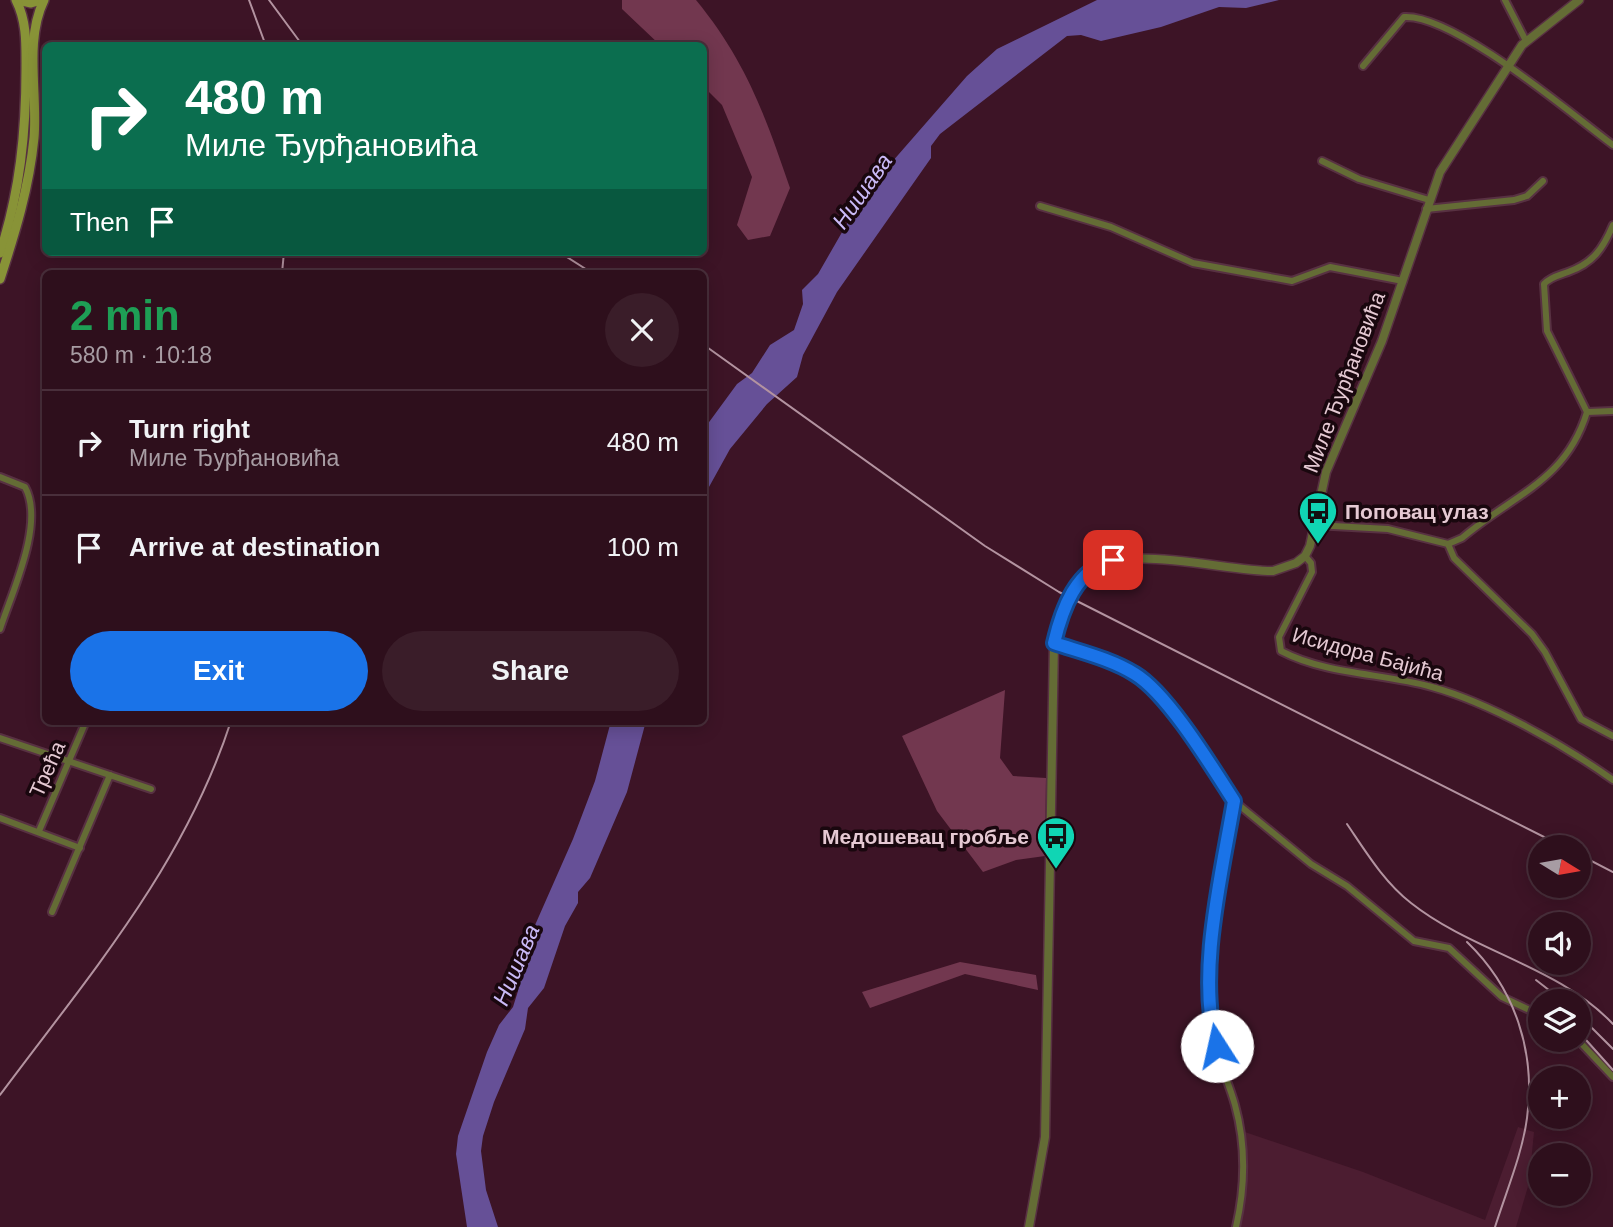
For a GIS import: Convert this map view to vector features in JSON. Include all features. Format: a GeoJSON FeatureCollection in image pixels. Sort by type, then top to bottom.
{"type":"FeatureCollection","features":[{"type":"Feature","properties":{"kind":"main road"},"geometry":{"type":"LineString","coordinates":[[0,253],[19,204],[26,110],[25,29],[17,0],[31,3],[42,0],[35,27],[34,136],[19,204],[0,279]]}},
{"type":"Feature","properties":{"kind":"street"},"geometry":{"type":"LineString","coordinates":[[1505,0],[1526,41]]}},
{"type":"Feature","properties":{"kind":"street","name":"Миле Ђурђановића"},"geometry":{"type":"LineString","coordinates":[[1305,556],[1315,525],[1326,471],[1374,361],[1440,172],[1526,41],[1579,0]]}},
{"type":"Feature","properties":{"kind":"street"},"geometry":{"type":"LineString","coordinates":[[1363,66],[1400,20],[1407,16],[1442,26],[1507,67],[1613,145]]}},
{"type":"Feature","properties":{"kind":"street"},"geometry":{"type":"LineString","coordinates":[[1322,161],[1359,179],[1428,204],[1514,200],[1527,196],[1543,181]]}},
{"type":"Feature","properties":{"kind":"street"},"geometry":{"type":"LineString","coordinates":[[1041,206],[1111,227],[1193,263],[1292,281],[1330,267],[1403,281]]}},
{"type":"Feature","properties":{"kind":"street"},"geometry":{"type":"LineString","coordinates":[[1315,525],[1388,529],[1448,544],[1462,538],[1548,476],[1577,442],[1587,412],[1547,331],[1544,284],[1548,279],[1579,268],[1597,255],[1613,225]]}},
{"type":"Feature","properties":{"kind":"street"},"geometry":{"type":"LineString","coordinates":[[1587,412],[1613,411]]}},
{"type":"Feature","properties":{"kind":"street"},"geometry":{"type":"LineString","coordinates":[[0,477],[25,487],[33,512],[31,532],[0,629]]}},
{"type":"Feature","properties":{"kind":"street"},"geometry":{"type":"LineString","coordinates":[[1448,544],[1454,558],[1519,619],[1539,643],[1581,719],[1613,736]]}},
{"type":"Feature","properties":{"kind":"street"},"geometry":{"type":"LineString","coordinates":[[1029,1227],[1045,1137],[1054,643],[1061,617],[1085,574],[1105,562],[1133,559],[1273,571],[1286,568],[1305,556]]}},
{"type":"Feature","properties":{"kind":"street","name":"Исидора Бајића"},"geometry":{"type":"LineString","coordinates":[[1305,556],[1312,566],[1312,572],[1279,637],[1281,651],[1359,674],[1433,687],[1508,718],[1613,780]]}},
{"type":"Feature","properties":{"kind":"street"},"geometry":{"type":"LineString","coordinates":[[1054,643],[1100,658],[1141,678],[1191,736],[1234,801],[1311,864],[1347,886],[1414,941],[1449,948],[1502,997],[1528,1009]]}},
{"type":"Feature","properties":{"kind":"street","name":"Трећа"},"geometry":{"type":"LineString","coordinates":[[39,831],[84,725]]}},
{"type":"Feature","properties":{"kind":"street"},"geometry":{"type":"LineString","coordinates":[[0,738],[151,789]]}},
{"type":"Feature","properties":{"kind":"street"},"geometry":{"type":"LineString","coordinates":[[52,912],[110,775]]}},
{"type":"Feature","properties":{"kind":"street"},"geometry":{"type":"LineString","coordinates":[[1234,801],[1211,936],[1211,1027],[1236,1108],[1239,1130],[1243,1175],[1236,1227]]}},
{"type":"Feature","properties":{"kind":"street"},"geometry":{"type":"LineString","coordinates":[[0,818],[80,848]]}},
{"type":"Feature","properties":{"kind":"street"},"geometry":{"type":"LineString","coordinates":[[1589,1052],[1613,1077]]}},
{"type":"Feature","properties":{"kind":"shaded area"},"geometry":{"type":"Polygon","coordinates":[[[622,0],[696,0],[728,45],[741,67],[772,136],[790,188],[770,236],[748,240],[737,225],[752,177],[722,105],[707,90],[707,42],[657,42],[622,9],[622,0]]]}},
{"type":"Feature","properties":{"kind":"shaded area"},"geometry":{"type":"Polygon","coordinates":[[[1097,0],[1279,0],[1246,8],[1219,7],[1161,27],[1101,41],[1081,35],[1067,36],[940,134],[931,146],[931,158],[837,292],[803,355],[797,377],[767,404],[730,449],[707,491],[707,425],[737,384],[752,373],[770,345],[794,330],[803,304],[802,290],[818,274],[864,194],[967,76],[997,49],[1097,0]]]}},
{"type":"Feature","properties":{"kind":"shaded area"},"geometry":{"type":"Polygon","coordinates":[[[1005,690],[1000,758],[1013,776],[1046,778],[1045,856],[1016,860],[983,872],[937,811],[902,736],[1005,690]]]}},
{"type":"Feature","properties":{"kind":"shaded area"},"geometry":{"type":"Polygon","coordinates":[[[610,725],[645,725],[627,792],[590,878],[578,892],[578,903],[565,926],[544,988],[528,1008],[525,1029],[494,1102],[483,1136],[481,1151],[486,1190],[498,1227],[467,1227],[456,1154],[458,1136],[487,1052],[499,1025],[513,1007],[518,991],[515,978],[528,941],[573,839],[595,781],[610,725]]]}},
{"type":"Feature","properties":{"kind":"shaded area"},"geometry":{"type":"Polygon","coordinates":[[[960,962],[1036,975],[1038,990],[965,974],[870,1008],[862,992],[960,962]]]}},
{"type":"Feature","properties":{"kind":"shaded area"},"geometry":{"type":"Polygon","coordinates":[[[1518,1127],[1534,1132],[1533,1143],[1528,1143],[1528,1186],[1516,1227],[1236,1227],[1242,1197],[1239,1130],[1363,1172],[1485,1220],[1518,1127]]]}},
{"type":"Feature","properties":{"kind":"railway"},"geometry":{"type":"LineString","coordinates":[[249,0],[265,42]]}},
{"type":"Feature","properties":{"kind":"railway"},"geometry":{"type":"LineString","coordinates":[[269,0],[300,42]]}},
{"type":"Feature","properties":{"kind":"railway"},"geometry":{"type":"LineString","coordinates":[[282,270],[284,256]]}},
{"type":"Feature","properties":{"kind":"railway"},"geometry":{"type":"LineString","coordinates":[[565,256],[587,270]]}},
{"type":"Feature","properties":{"kind":"railway"},"geometry":{"type":"LineString","coordinates":[[707,347],[985,546],[1059,592],[1540,835]]}},
{"type":"Feature","properties":{"kind":"railway"},"geometry":{"type":"LineString","coordinates":[[0,1095],[100,962],[161,871],[188,824],[229,725]]}},
{"type":"Feature","properties":{"kind":"railway"},"geometry":{"type":"LineString","coordinates":[[1347,824],[1384,876],[1411,903],[1435,920],[1567,988],[1591,1004],[1613,1024]]}},
{"type":"Feature","properties":{"kind":"railway"},"geometry":{"type":"LineString","coordinates":[[1591,861],[1613,872]]}},
{"type":"Feature","properties":{"kind":"railway"},"geometry":{"type":"LineString","coordinates":[[1467,942],[1484,960],[1509,1000],[1525,1045],[1528,1069],[1529,1093],[1525,1132],[1495,1227]]}},
{"type":"Feature","properties":{"kind":"railway"},"geometry":{"type":"LineString","coordinates":[[1536,980],[1548,989]]}},
{"type":"Feature","properties":{"kind":"railway"},"geometry":{"type":"LineString","coordinates":[[1591,1027],[1613,1049]]}},
{"type":"Feature","properties":{"kind":"railway"},"geometry":{"type":"LineString","coordinates":[[1591,1045],[1613,1070]]}},
{"type":"Feature","properties":{"kind":"place","name":"Поповац улаз"},"geometry":{"type":"Point","coordinates":[1318,545]}},
{"type":"Feature","properties":{"kind":"place","name":"Медошевац гробље"},"geometry":{"type":"Point","coordinates":[1056,870]}},
{"type":"Feature","properties":{"kind":"route"},"geometry":{"type":"LineString","coordinates":[[1113,560],[1098,565],[1077,584],[1061,617],[1054,643],[1100,658],[1141,678],[1191,736],[1234,801],[1211,936],[1211,1027],[1217,1046]]}},
{"type":"Feature","properties":{"kind":"water label","name":"Нишава"},"geometry":{"type":"Point","coordinates":[862,191]}},
{"type":"Feature","properties":{"kind":"water label","name":"Нишава"},"geometry":{"type":"Point","coordinates":[516,965]}}]}
